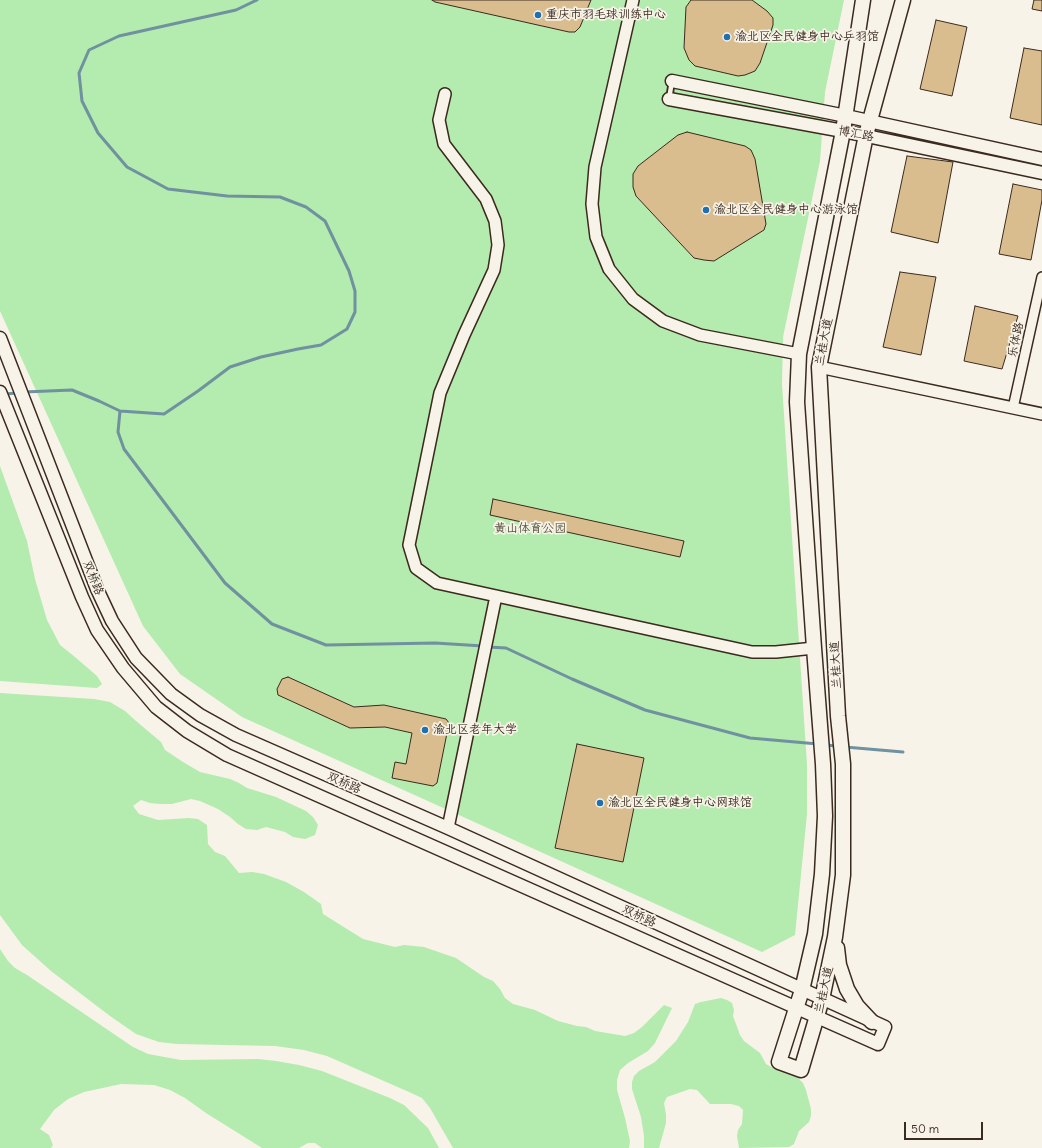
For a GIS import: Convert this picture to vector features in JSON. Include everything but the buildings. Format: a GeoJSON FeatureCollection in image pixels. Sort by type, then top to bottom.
{"type":"FeatureCollection","features":[{"type":"Feature","properties":{"kind":"main road","name":"兰桂大道"},"geometry":{"type":"LineString","coordinates":[[863,0],[846,116],[799,354],[797,402],[819,716],[824,764],[825,816],[822,874],[815,934],[802,990],[779,1062],[801,1070],[822,999],[835,937],[844,875],[844,764],[838,716],[819,367],[866,135],[903,0]]}},
{"type":"Feature","properties":{"kind":"main road","name":"博汇路"},"geometry":{"type":"LineString","coordinates":[[672,81],[846,116],[1042,159]]}},
{"type":"Feature","properties":{"kind":"main road","name":"博汇路"},"geometry":{"type":"LineString","coordinates":[[669,99],[866,135],[1042,173]]}},
{"type":"Feature","properties":{"kind":"main road","name":"双桥路"},"geometry":{"type":"LineString","coordinates":[[0,338],[97,589],[109,615],[136,658],[171,694],[200,715],[236,736],[448,828],[878,1025],[878,1044],[226,755],[187,731],[156,708],[123,668],[97,630],[79,590],[0,392]]}},
{"type":"Feature","properties":{"kind":"main road"},"geometry":{"type":"LineString","coordinates":[[835,937],[839,965],[847,989],[857,1006],[878,1025]]}},
{"type":"Feature","properties":{"kind":"street"},"geometry":{"type":"LineString","coordinates":[[633,0],[596,167],[592,204],[596,237],[609,269],[633,299],[663,321],[700,335],[799,354]]}},
{"type":"Feature","properties":{"kind":"street"},"geometry":{"type":"LineString","coordinates":[[445,94],[439,120],[444,144],[486,198],[495,221],[498,245],[494,270],[464,335],[440,393],[409,545],[416,568],[437,583],[752,652],[776,652],[814,648]]}},
{"type":"Feature","properties":{"kind":"street","name":"乐体路"},"geometry":{"type":"LineString","coordinates":[[1013,408],[1042,277]]}},
{"type":"Feature","properties":{"kind":"street"},"geometry":{"type":"LineString","coordinates":[[819,367],[1042,414]]}},
{"type":"Feature","properties":{"kind":"street"},"geometry":{"type":"LineString","coordinates":[[448,828],[496,596]]}},
{"type":"Feature","properties":{"kind":"lane"},"geometry":{"type":"LineString","coordinates":[[669,99],[672,81]]}},
{"type":"Feature","properties":{"kind":"green space","name":"黄山体育公园"},"geometry":{"type":"Polygon","coordinates":[[[0,0],[844,0],[825,92],[820,161],[783,337],[782,384],[807,765],[807,814],[795,935],[762,952],[242,717],[180,674],[143,626],[0,311],[0,0]]]}},
{"type":"Feature","properties":{"kind":"green space"},"geometry":{"type":"Polygon","coordinates":[[[0,466],[27,541],[35,579],[47,620],[60,645],[97,676],[102,684],[97,688],[0,681],[0,466]]]}},
{"type":"Feature","properties":{"kind":"green space"},"geometry":{"type":"Polygon","coordinates":[[[0,693],[94,699],[110,702],[125,711],[161,742],[165,750],[200,772],[230,779],[247,788],[276,797],[306,811],[313,817],[318,825],[315,835],[305,839],[293,837],[285,832],[266,827],[257,830],[246,829],[218,809],[200,801],[191,799],[172,804],[150,803],[141,800],[133,806],[139,814],[158,820],[189,818],[198,819],[207,825],[208,844],[215,852],[225,856],[239,873],[252,872],[264,874],[286,882],[321,904],[323,914],[363,939],[395,947],[404,945],[424,947],[456,958],[484,977],[493,981],[505,998],[513,1004],[535,1010],[558,1021],[586,1027],[595,1031],[625,1036],[634,1033],[642,1027],[664,1005],[672,1008],[655,1043],[648,1051],[628,1063],[620,1070],[617,1080],[617,1090],[630,1141],[629,1148],[453,1148],[430,1108],[422,1098],[327,1056],[304,1050],[275,1046],[177,1044],[159,1042],[136,1034],[110,1016],[51,971],[22,945],[0,915],[0,693]]]}},
{"type":"Feature","properties":{"kind":"green space"},"geometry":{"type":"Polygon","coordinates":[[[0,949],[15,968],[133,1047],[148,1054],[181,1060],[258,1059],[299,1065],[322,1071],[404,1105],[428,1128],[439,1148],[322,1148],[315,1143],[308,1143],[299,1148],[262,1148],[185,1098],[170,1090],[154,1085],[121,1084],[84,1092],[68,1099],[54,1110],[40,1129],[49,1135],[53,1145],[51,1148],[0,1148],[0,949]]]}},
{"type":"Feature","properties":{"kind":"green space"},"geometry":{"type":"Polygon","coordinates":[[[721,998],[732,1003],[734,1010],[733,1016],[740,1035],[744,1041],[760,1053],[766,1064],[778,1071],[798,1078],[803,1083],[811,1109],[809,1122],[799,1131],[794,1144],[789,1147],[739,1148],[737,1136],[738,1130],[742,1124],[743,1110],[739,1106],[731,1104],[710,1104],[697,1090],[690,1089],[667,1097],[664,1103],[666,1123],[659,1148],[644,1148],[641,1117],[632,1089],[634,1076],[639,1071],[655,1062],[676,1041],[688,1022],[695,1004],[721,998]]]}},
{"type":"Feature","properties":{"kind":"waterway"},"geometry":{"type":"LineString","coordinates":[[24,392],[72,390],[120,411],[164,414],[230,367],[261,357],[321,345],[347,329],[355,312],[355,291],[349,271],[325,221],[306,207],[280,197],[227,196],[168,189],[127,167],[98,133],[82,101],[79,73],[89,50],[119,36],[236,10],[257,0]]}},
{"type":"Feature","properties":{"kind":"waterway"},"geometry":{"type":"LineString","coordinates":[[4,394],[18,393]]}},
{"type":"Feature","properties":{"kind":"waterway"},"geometry":{"type":"LineString","coordinates":[[120,411],[118,432],[124,449],[225,583],[272,624],[326,645],[435,643],[483,646]]}},
{"type":"Feature","properties":{"kind":"waterway"},"geometry":{"type":"LineString","coordinates":[[488,647],[506,648],[572,679],[645,710],[750,738],[818,744]]}},
{"type":"Feature","properties":{"kind":"waterway"},"geometry":{"type":"LineString","coordinates":[[825,745],[837,746]]}},
{"type":"Feature","properties":{"kind":"waterway"},"geometry":{"type":"LineString","coordinates":[[845,747],[903,752]]}},
{"type":"Feature","properties":{"kind":"place","name":"重庆市羽毛球训练中心"},"geometry":{"type":"Point","coordinates":[538,15]}},
{"type":"Feature","properties":{"kind":"place","name":"渝北区全民健身中心乒羽馆"},"geometry":{"type":"Point","coordinates":[727,37]}},
{"type":"Feature","properties":{"kind":"place","name":"渝北区全民健身中心游泳馆"},"geometry":{"type":"Point","coordinates":[706,210]}},
{"type":"Feature","properties":{"kind":"place","name":"渝北区老年大学"},"geometry":{"type":"Point","coordinates":[425,730]}},
{"type":"Feature","properties":{"kind":"place","name":"渝北区全民健身中心网球馆"},"geometry":{"type":"Point","coordinates":[600,803]}}]}
